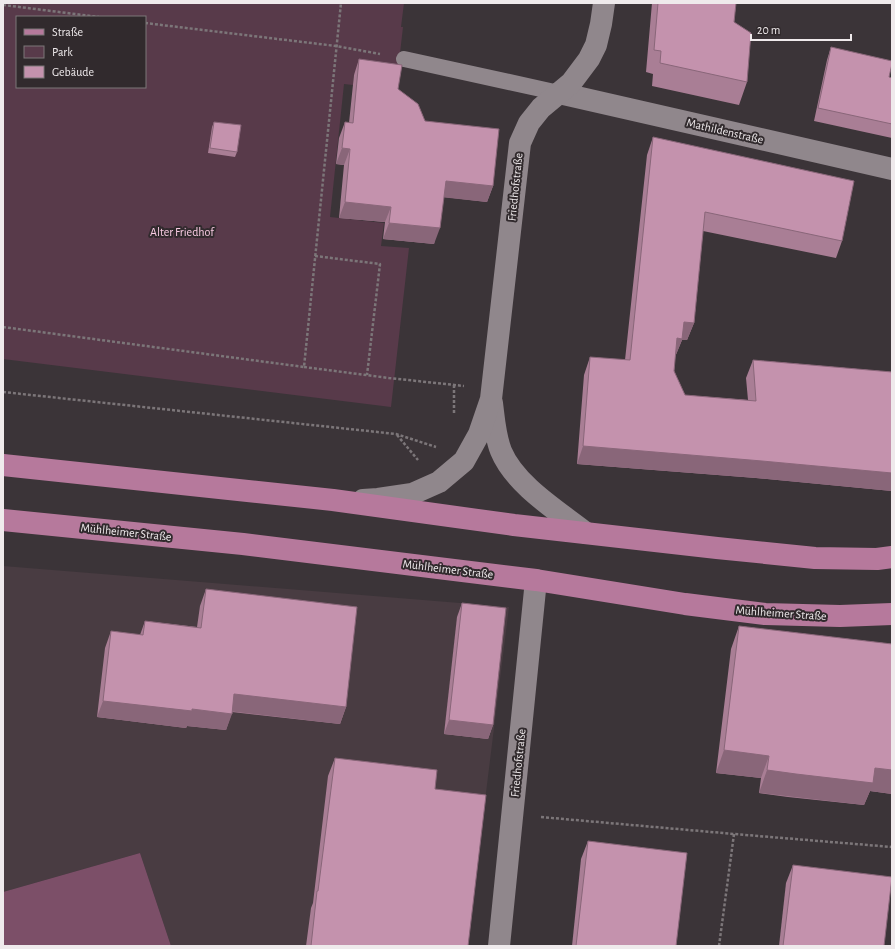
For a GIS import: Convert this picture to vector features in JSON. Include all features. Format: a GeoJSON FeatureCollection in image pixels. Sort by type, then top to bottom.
{"type":"FeatureCollection","features":[{"type":"Feature","properties":{"kind":"main road"},"geometry":{"type":"LineString","coordinates":[[3,465],[333,500],[478,520],[717,548],[815,558],[877,559],[892,557]]}},
{"type":"Feature","properties":{"kind":"main road","name":"Mühlheimer Straße"},"geometry":{"type":"LineString","coordinates":[[3,520],[243,544],[536,580],[685,604],[765,614],[840,616],[892,614]]}},
{"type":"Feature","properties":{"kind":"street","name":"Friedhofstraße"},"geometry":{"type":"LineString","coordinates":[[333,500],[378,499],[412,494],[439,482],[464,461],[479,434],[491,399],[520,144],[529,123],[541,108],[571,83],[590,59],[596,45],[604,3]]}},
{"type":"Feature","properties":{"kind":"street","name":"Mathildenstraße"},"geometry":{"type":"LineString","coordinates":[[559,93],[892,169]]}},
{"type":"Feature","properties":{"kind":"street","name":"Friedhofstraße"},"geometry":{"type":"LineString","coordinates":[[491,399],[501,452],[511,468],[538,496],[586,533]]}},
{"type":"Feature","properties":{"kind":"street","name":"Friedhofstraße"},"geometry":{"type":"LineString","coordinates":[[500,946],[536,580]]}},
{"type":"Feature","properties":{"kind":"lane"},"geometry":{"type":"LineString","coordinates":[[404,59],[559,93]]}},
{"type":"Feature","properties":{"kind":"path"},"geometry":{"type":"LineString","coordinates":[[304,367],[341,3]]}},
{"type":"Feature","properties":{"kind":"path"},"geometry":{"type":"LineString","coordinates":[[3,5],[91,16]]}},
{"type":"Feature","properties":{"kind":"path"},"geometry":{"type":"LineString","coordinates":[[146,23],[336,46],[404,59]]}},
{"type":"Feature","properties":{"kind":"path"},"geometry":{"type":"LineString","coordinates":[[315,256],[380,264],[367,375]]}},
{"type":"Feature","properties":{"kind":"path"},"geometry":{"type":"LineString","coordinates":[[3,327],[304,367],[454,385]]}},
{"type":"Feature","properties":{"kind":"path"},"geometry":{"type":"LineString","coordinates":[[3,392],[396,434],[440,448]]}},
{"type":"Feature","properties":{"kind":"path"},"geometry":{"type":"LineString","coordinates":[[513,815],[892,847]]}},
{"type":"Feature","properties":{"kind":"path"},"geometry":{"type":"LineString","coordinates":[[719,946],[734,834]]}},
{"type":"Feature","properties":{"kind":"shaded area"},"geometry":{"type":"Polygon","coordinates":[[[3,566],[509,607],[467,946],[171,946],[140,853],[3,892],[3,566]]]}},
{"type":"Feature","properties":{"kind":"shaded area"},"geometry":{"type":"Polygon","coordinates":[[[140,853],[171,946],[3,946],[3,892],[140,853]]]}},
{"type":"Feature","properties":{"kind":"green space","name":"Alter Friedhof"},"geometry":{"type":"Polygon","coordinates":[[[3,3],[404,3],[401,27],[403,27],[397,79],[354,74],[353,85],[344,84],[330,217],[384,223],[381,246],[409,248],[391,407],[3,359],[3,3]]]}},
{"type":"Feature","properties":{"kind":"building"},"geometry":{"type":"Polygon","coordinates":[[[658,3],[736,3],[734,22],[751,33],[747,82],[660,63],[661,51],[654,50],[658,3]]]}},
{"type":"Feature","properties":{"kind":"building"},"geometry":{"type":"Polygon","coordinates":[[[831,47],[892,61],[889,77],[892,78],[892,124],[818,108],[831,47]]]}},
{"type":"Feature","properties":{"kind":"building"},"geometry":{"type":"Polygon","coordinates":[[[359,59],[402,65],[398,89],[418,104],[425,121],[499,129],[493,186],[446,181],[440,228],[389,223],[391,207],[345,202],[350,149],[342,148],[345,122],[353,123],[359,59]]]}},
{"type":"Feature","properties":{"kind":"building"},"geometry":{"type":"Polygon","coordinates":[[[214,122],[241,125],[237,152],[210,148],[214,122]]]}},
{"type":"Feature","properties":{"kind":"building"},"geometry":{"type":"Polygon","coordinates":[[[653,137],[854,181],[842,241],[705,212],[694,323],[684,322],[682,339],[677,338],[674,371],[685,395],[756,401],[753,360],[892,372],[892,473],[583,446],[590,357],[630,360],[653,137]]]}},
{"type":"Feature","properties":{"kind":"building"},"geometry":{"type":"Polygon","coordinates":[[[206,589],[357,607],[346,707],[234,694],[232,714],[103,701],[111,631],[143,635],[145,621],[201,628],[206,589]]]}},
{"type":"Feature","properties":{"kind":"building"},"geometry":{"type":"Polygon","coordinates":[[[462,603],[506,608],[493,725],[449,720],[462,603]]]}},
{"type":"Feature","properties":{"kind":"building"},"geometry":{"type":"Polygon","coordinates":[[[739,626],[892,644],[892,770],[875,768],[873,783],[796,774],[767,770],[769,756],[724,750],[739,626]]]}},
{"type":"Feature","properties":{"kind":"building"},"geometry":{"type":"Polygon","coordinates":[[[335,758],[437,770],[435,789],[486,795],[468,946],[311,946],[335,758]]]}},
{"type":"Feature","properties":{"kind":"building"},"geometry":{"type":"Polygon","coordinates":[[[588,841],[687,853],[676,946],[576,946],[588,841]]]}},
{"type":"Feature","properties":{"kind":"building"},"geometry":{"type":"Polygon","coordinates":[[[793,865],[892,877],[884,946],[783,946],[793,865]]]}}]}
